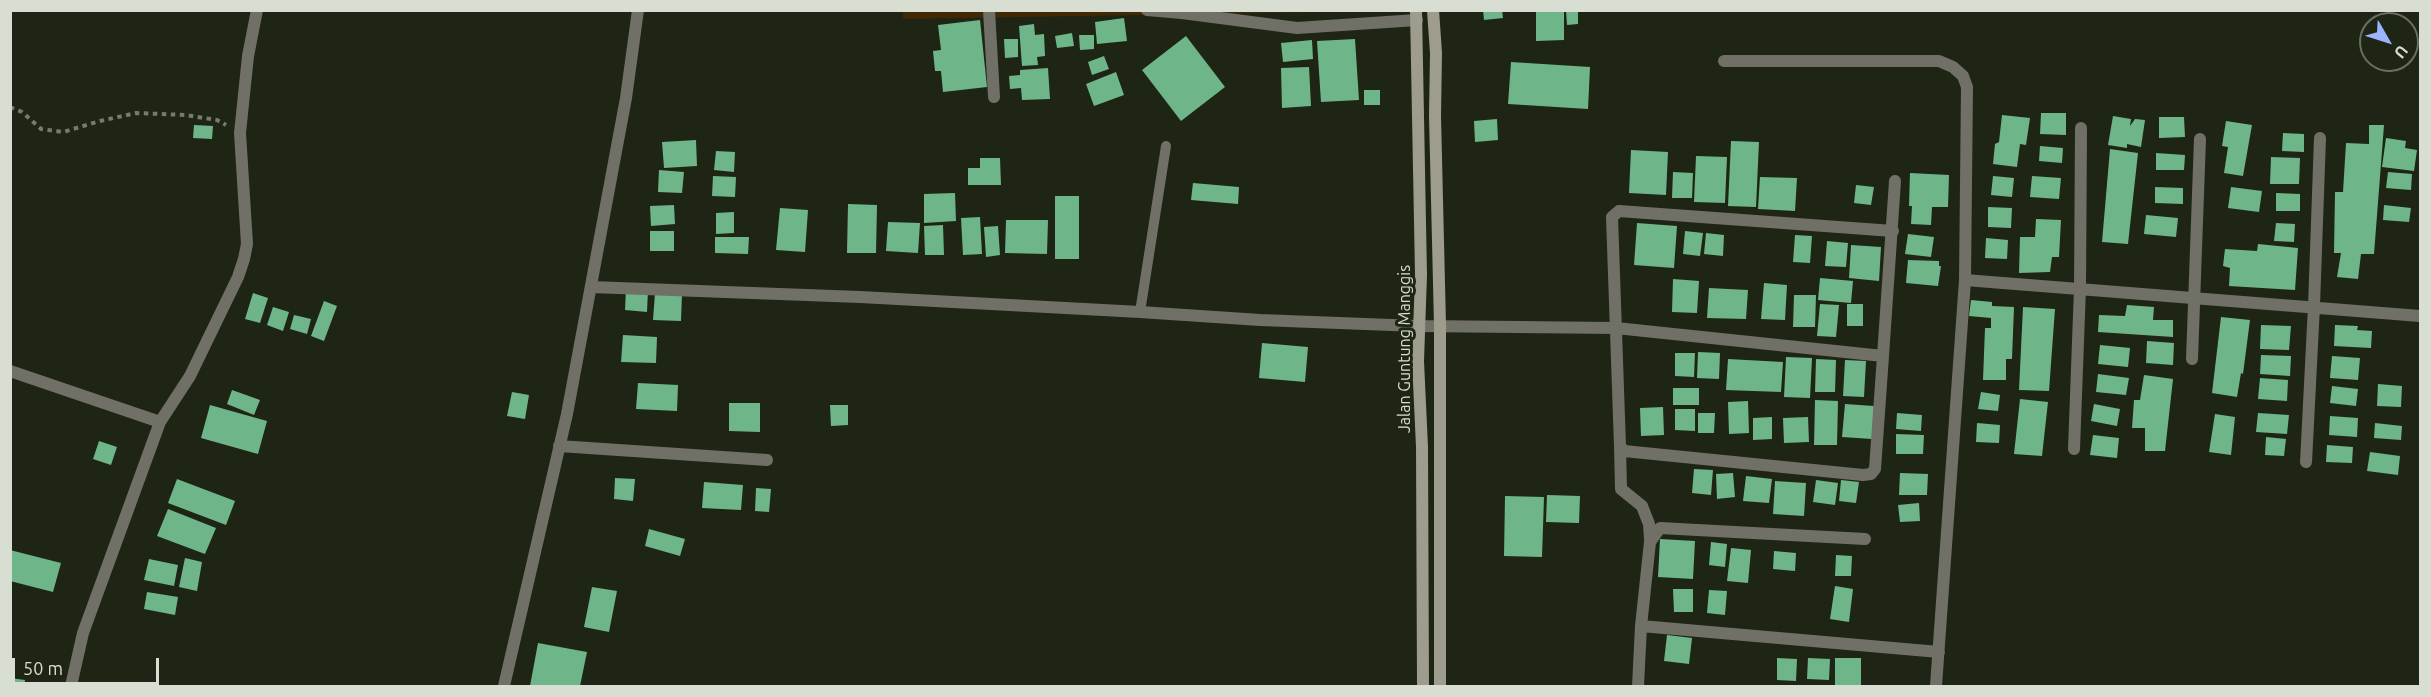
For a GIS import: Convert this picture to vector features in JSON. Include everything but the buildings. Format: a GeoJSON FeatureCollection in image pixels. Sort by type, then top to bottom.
{"type":"FeatureCollection","features":[{"type":"Feature","properties":{"kind":"street"},"geometry":{"type":"LineString","coordinates":[[72,687],[83,633],[160,422],[190,376],[238,277],[244,259],[247,244],[240,133],[248,56],[256,10]]}},
{"type":"Feature","properties":{"kind":"street"},"geometry":{"type":"LineString","coordinates":[[504,687],[559,446],[591,287],[626,98],[638,10]]}},
{"type":"Feature","properties":{"kind":"street"},"geometry":{"type":"LineString","coordinates":[[989,10],[994,97]]}},
{"type":"Feature","properties":{"kind":"street"},"geometry":{"type":"LineString","coordinates":[[1147,10],[1297,28],[1417,15]]}},
{"type":"Feature","properties":{"kind":"street","name":"Jalan Guntung Manggis"},"geometry":{"type":"LineString","coordinates":[[1433,10],[1436,53],[1435,117],[1440,325],[1440,687]]}},
{"type":"Feature","properties":{"kind":"street","name":"Jalan Guntung Manggis"},"geometry":{"type":"LineString","coordinates":[[1417,15],[1423,687]]}},
{"type":"Feature","properties":{"kind":"street"},"geometry":{"type":"LineString","coordinates":[[1724,61],[1939,61],[1953,67],[1963,76],[1967,87],[1965,280],[1936,687]]}},
{"type":"Feature","properties":{"kind":"street"},"geometry":{"type":"LineString","coordinates":[[2074,449],[2080,288],[2081,128]]}},
{"type":"Feature","properties":{"kind":"street"},"geometry":{"type":"LineString","coordinates":[[2306,462],[2320,138]]}},
{"type":"Feature","properties":{"kind":"street"},"geometry":{"type":"LineString","coordinates":[[2192,359],[2200,139]]}},
{"type":"Feature","properties":{"kind":"street"},"geometry":{"type":"LineString","coordinates":[[1620,446],[1626,452],[1871,474],[1875,469],[1895,181]]}},
{"type":"Feature","properties":{"kind":"street"},"geometry":{"type":"LineString","coordinates":[[1638,687],[1641,626],[1650,542],[1649,524],[1642,506],[1621,489],[1612,217],[1617,212],[1893,231]]}},
{"type":"Feature","properties":{"kind":"street"},"geometry":{"type":"LineString","coordinates":[[1965,280],[2421,316]]}},
{"type":"Feature","properties":{"kind":"street"},"geometry":{"type":"LineString","coordinates":[[591,287],[860,297],[1260,321],[1418,326],[1616,328],[1883,356]]}},
{"type":"Feature","properties":{"kind":"street"},"geometry":{"type":"LineString","coordinates":[[10,371],[160,422]]}},
{"type":"Feature","properties":{"kind":"street"},"geometry":{"type":"LineString","coordinates":[[559,446],[767,460]]}},
{"type":"Feature","properties":{"kind":"street"},"geometry":{"type":"LineString","coordinates":[[1650,542],[1660,528],[1865,539]]}},
{"type":"Feature","properties":{"kind":"street"},"geometry":{"type":"LineString","coordinates":[[1641,626],[1939,652]]}},
{"type":"Feature","properties":{"kind":"lane"},"geometry":{"type":"LineString","coordinates":[[1140,312],[1166,146]]}},
{"type":"Feature","properties":{"kind":"path"},"geometry":{"type":"LineString","coordinates":[[10,107],[22,112],[41,129],[63,132],[136,113],[185,115],[217,120],[240,133]]}},
{"type":"Feature","properties":{"kind":"shaded area"},"geometry":{"type":"Polygon","coordinates":[[[903,10],[1371,11],[903,19],[903,10]]]}}]}
